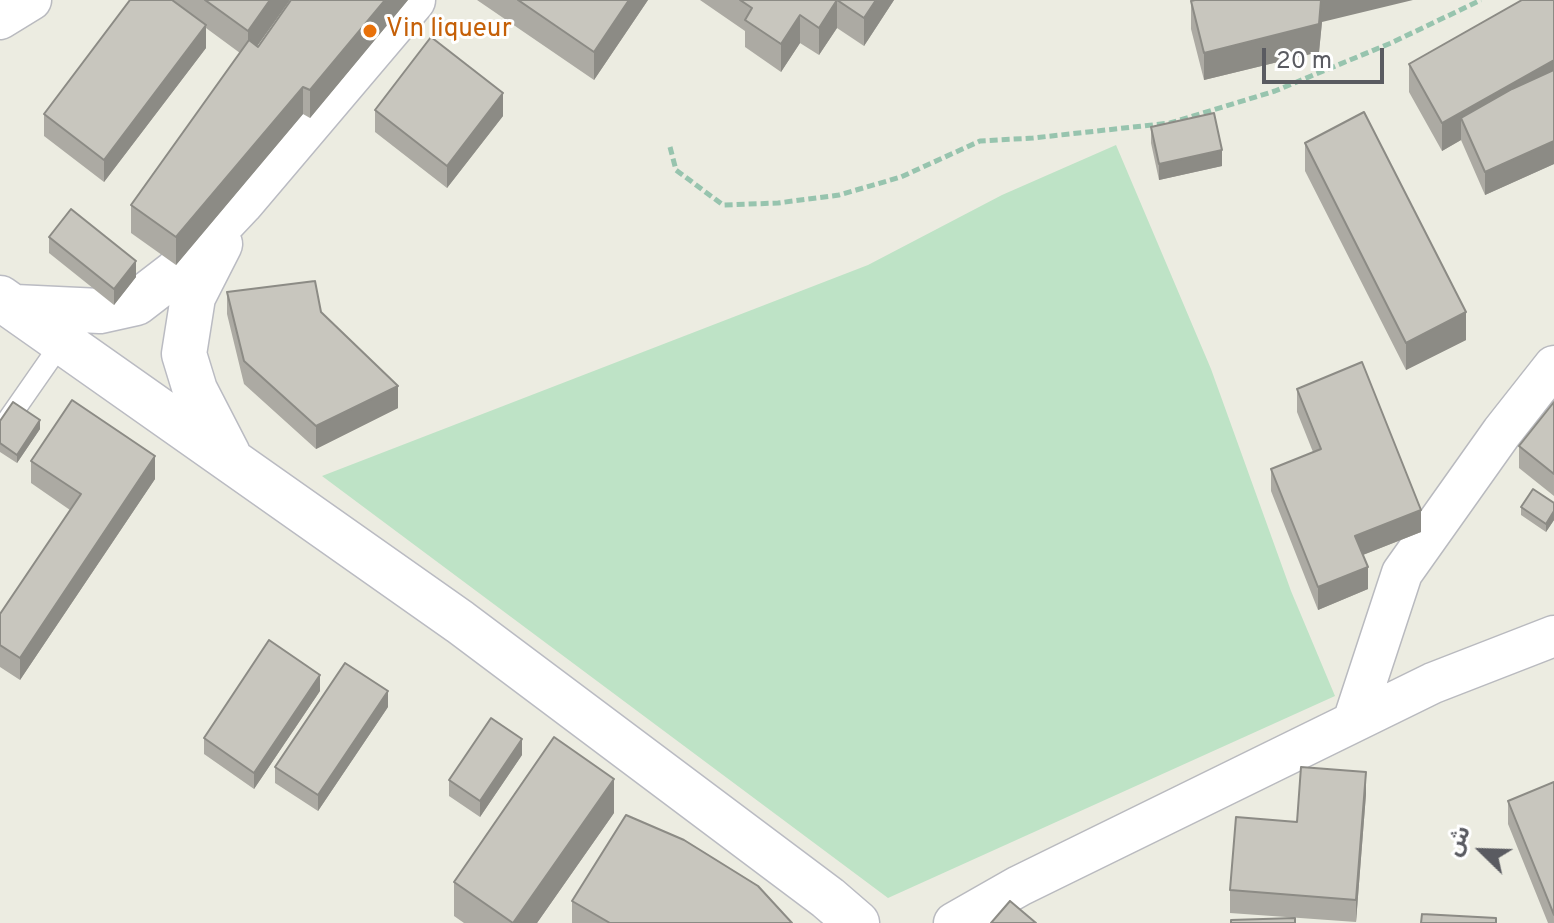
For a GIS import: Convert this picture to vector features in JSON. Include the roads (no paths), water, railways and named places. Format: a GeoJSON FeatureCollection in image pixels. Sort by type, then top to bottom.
{"type":"FeatureCollection","features":[{"type":"Feature","properties":{"kind":"main road"},"geometry":{"type":"LineString","coordinates":[[7,303],[100,311],[136,303],[175,273],[241,203],[413,0]]}},
{"type":"Feature","properties":{"kind":"main road"},"geometry":{"type":"LineString","coordinates":[[231,461],[195,390],[184,354],[193,297],[241,203]]}},
{"type":"Feature","properties":{"kind":"main road"},"geometry":{"type":"LineString","coordinates":[[7,303],[473,632],[828,898],[857,923]]}},
{"type":"Feature","properties":{"kind":"street"},"geometry":{"type":"LineString","coordinates":[[0,19],[31,0]]}},
{"type":"Feature","properties":{"kind":"street"},"geometry":{"type":"LineString","coordinates":[[1353,722],[1402,573],[1502,432],[1554,366]]}},
{"type":"Feature","properties":{"kind":"street"},"geometry":{"type":"LineString","coordinates":[[954,923],[1019,886],[1433,683],[1554,636]]}},
{"type":"Feature","properties":{"kind":"lane"},"geometry":{"type":"LineString","coordinates":[[0,431],[62,342]]}},
{"type":"Feature","properties":{"kind":"place","name":"Vin liqueur"},"geometry":{"type":"Point","coordinates":[370,31]}}]}
